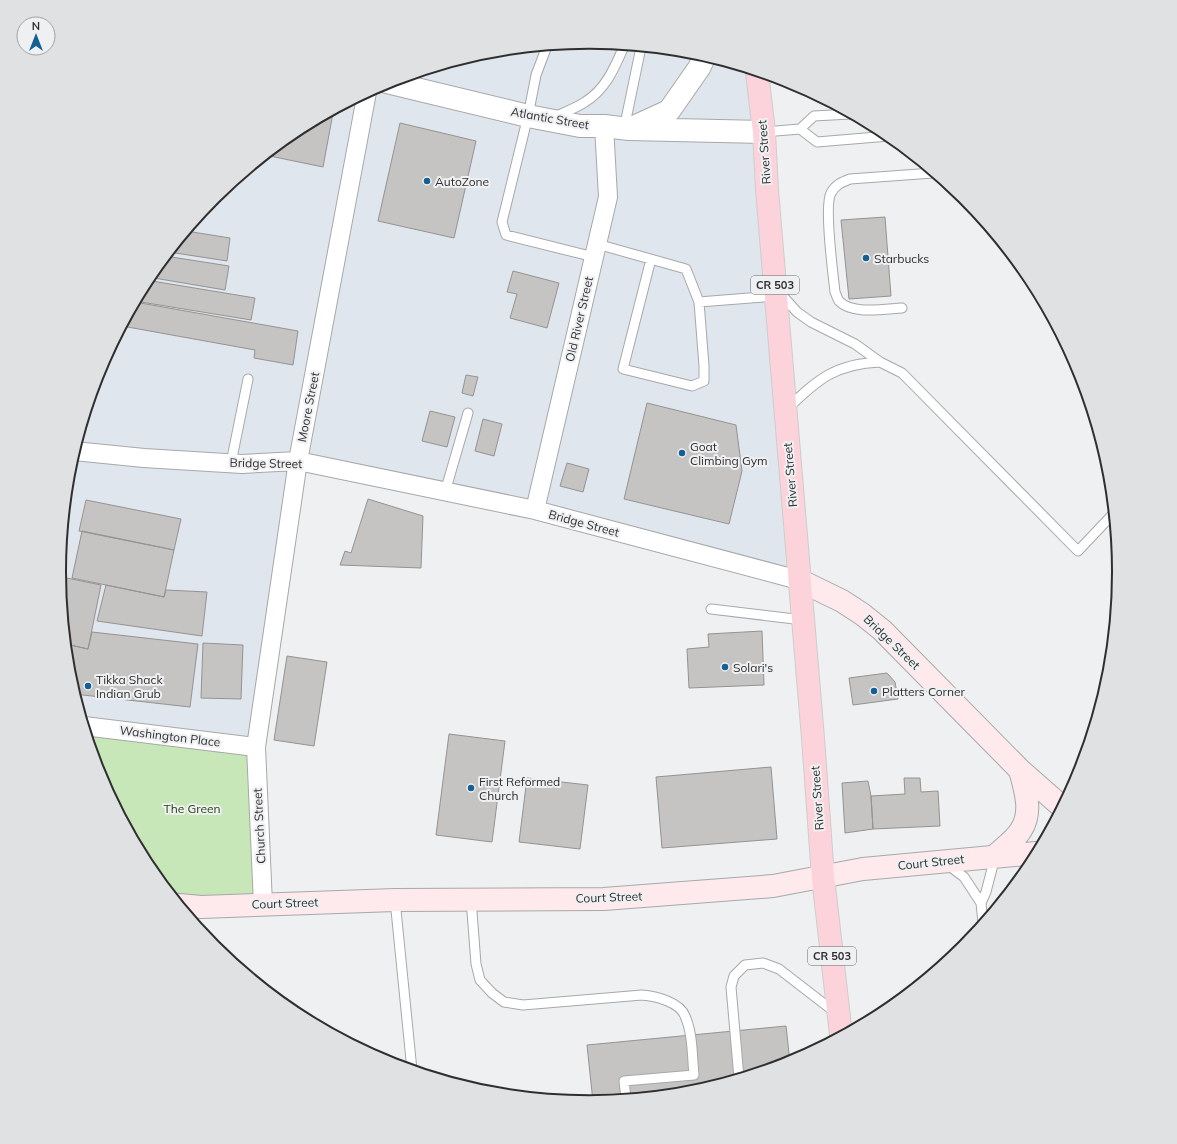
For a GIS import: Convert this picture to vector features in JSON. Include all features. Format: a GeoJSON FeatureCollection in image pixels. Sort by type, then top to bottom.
{"type":"FeatureCollection","features":[{"type":"Feature","properties":{"kind":"main road","name":"River Street"},"geometry":{"type":"LineString","coordinates":[[758,77],[764,132],[775,292],[823,878]]}},
{"type":"Feature","properties":{"kind":"main road","name":"Bridge Street"},"geometry":{"type":"LineString","coordinates":[[799,580],[842,601],[862,614],[882,630],[1020,770],[1058,803]]}},
{"type":"Feature","properties":{"kind":"main road","name":"Bridge Street"},"geometry":{"type":"LineString","coordinates":[[995,856],[1021,831],[1028,816],[1028,800],[1020,770]]}},
{"type":"Feature","properties":{"kind":"main road","name":"Court Street"},"geometry":{"type":"LineString","coordinates":[[186,905],[395,900],[604,899],[773,886],[823,878],[863,869],[1029,854]]}},
{"type":"Feature","properties":{"kind":"main road","name":"CR 503"},"geometry":{"type":"LineString","coordinates":[[823,878],[840,1025]]}},
{"type":"Feature","properties":{"kind":"street"},"geometry":{"type":"LineString","coordinates":[[619,128],[669,111],[702,62]]}},
{"type":"Feature","properties":{"kind":"street","name":"Atlantic Street"},"geometry":{"type":"LineString","coordinates":[[399,85],[528,116],[580,126],[764,132]]}},
{"type":"Feature","properties":{"kind":"street","name":"Moore Street"},"geometry":{"type":"LineString","coordinates":[[256,747],[298,462],[366,99]]}},
{"type":"Feature","properties":{"kind":"street","name":"Old River Street"},"geometry":{"type":"LineString","coordinates":[[535,510],[608,197],[619,128]]}},
{"type":"Feature","properties":{"kind":"street","name":"Bridge Street"},"geometry":{"type":"LineString","coordinates":[[80,452],[144,458],[242,464],[298,462],[535,510],[799,580]]}},
{"type":"Feature","properties":{"kind":"street","name":"Washington Place"},"geometry":{"type":"LineString","coordinates":[[89,727],[256,747]]}},
{"type":"Feature","properties":{"kind":"street","name":"Church Street"},"geometry":{"type":"LineString","coordinates":[[256,747],[263,904]]}},
{"type":"Feature","properties":{"kind":"lane"},"geometry":{"type":"LineString","coordinates":[[550,120],[586,101],[598,92],[607,82],[622,50]]}},
{"type":"Feature","properties":{"kind":"lane"},"geometry":{"type":"LineString","coordinates":[[545,51],[536,75],[528,116],[502,222],[506,235],[595,251],[651,259],[686,269],[699,302],[704,366],[704,381],[692,386],[623,369],[651,259]]}},
{"type":"Feature","properties":{"kind":"lane","name":"Old River Street"},"geometry":{"type":"LineString","coordinates":[[619,128],[640,51]]}},
{"type":"Feature","properties":{"kind":"lane"},"geometry":{"type":"LineString","coordinates":[[764,132],[800,129],[814,116],[842,114]]}},
{"type":"Feature","properties":{"kind":"lane"},"geometry":{"type":"LineString","coordinates":[[800,129],[817,142],[879,137]]}},
{"type":"Feature","properties":{"kind":"lane"},"geometry":{"type":"LineString","coordinates":[[902,308],[874,310],[859,309],[848,306],[839,300],[835,292],[828,216],[830,194],[838,184],[850,179],[926,173]]}},
{"type":"Feature","properties":{"kind":"lane"},"geometry":{"type":"LineString","coordinates":[[699,302],[775,292],[811,322],[856,344],[880,362],[902,373],[1078,551],[1108,519]]}},
{"type":"Feature","properties":{"kind":"lane"},"geometry":{"type":"LineString","coordinates":[[785,412],[814,384],[837,370],[862,363],[880,362]]}},
{"type":"Feature","properties":{"kind":"lane"},"geometry":{"type":"LineString","coordinates":[[231,463],[248,379]]}},
{"type":"Feature","properties":{"kind":"lane"},"geometry":{"type":"LineString","coordinates":[[445,492],[468,413]]}},
{"type":"Feature","properties":{"kind":"lane"},"geometry":{"type":"LineString","coordinates":[[711,609],[803,620]]}},
{"type":"Feature","properties":{"kind":"lane"},"geometry":{"type":"LineString","coordinates":[[981,903],[986,892],[995,856]]}},
{"type":"Feature","properties":{"kind":"lane"},"geometry":{"type":"LineString","coordinates":[[939,861],[950,866],[964,877],[981,903],[982,917]]}},
{"type":"Feature","properties":{"kind":"lane"},"geometry":{"type":"LineString","coordinates":[[471,899],[476,964],[480,980],[492,993],[504,1002],[523,1005],[642,995],[655,996],[673,1004],[685,1014],[690,1035],[694,1075],[624,1081],[626,1094]]}},
{"type":"Feature","properties":{"kind":"lane"},"geometry":{"type":"LineString","coordinates":[[395,900],[411,1064]]}},
{"type":"Feature","properties":{"kind":"lane"},"geometry":{"type":"LineString","coordinates":[[738,1073],[731,987],[734,976],[745,965],[763,963],[779,969],[840,1025]]}},
{"type":"Feature","properties":{"kind":"shaded area"},"geometry":{"type":"Polygon","coordinates":[[[588,49],[657,53],[691,59],[757,77],[799,580],[299,462],[256,747],[89,727],[83,707],[70,640],[66,572],[67,538],[70,504],[83,437],[105,372],[119,341],[154,281],[174,254],[195,227],[219,202],[270,157],[327,119],[357,103],[420,77],[486,59],[520,53],[588,49]]]}},
{"type":"Feature","properties":{"kind":"green space","name":"The Green"},"geometry":{"type":"Polygon","coordinates":[[[89,727],[256,747],[263,904],[183,902],[154,863],[119,803],[105,772],[89,727]]]}},
{"type":"Feature","properties":{"kind":"building"},"geometry":{"type":"Polygon","coordinates":[[[332,116],[323,167],[271,156],[298,137],[332,116]]]}},
{"type":"Feature","properties":{"kind":"building","name":"AutoZone"},"geometry":{"type":"Polygon","coordinates":[[[400,123],[476,141],[454,238],[378,221],[400,123]]]}},
{"type":"Feature","properties":{"kind":"building","name":"Starbucks"},"geometry":{"type":"Polygon","coordinates":[[[885,217],[891,296],[849,299],[841,220],[885,217]]]}},
{"type":"Feature","properties":{"kind":"building"},"geometry":{"type":"Polygon","coordinates":[[[191,232],[230,238],[227,261],[175,253],[191,232]]]}},
{"type":"Feature","properties":{"kind":"building"},"geometry":{"type":"Polygon","coordinates":[[[172,257],[229,266],[225,290],[156,278],[172,257]]]}},
{"type":"Feature","properties":{"kind":"building"},"geometry":{"type":"Polygon","coordinates":[[[513,271],[559,283],[547,328],[510,318],[517,294],[507,292],[513,271]]]}},
{"type":"Feature","properties":{"kind":"building"},"geometry":{"type":"Polygon","coordinates":[[[154,281],[255,298],[251,320],[141,302],[154,281]]]}},
{"type":"Feature","properties":{"kind":"building"},"geometry":{"type":"Polygon","coordinates":[[[140,303],[298,331],[293,365],[254,358],[255,350],[127,327],[140,303]]]}},
{"type":"Feature","properties":{"kind":"building"},"geometry":{"type":"Polygon","coordinates":[[[466,375],[478,377],[473,396],[462,393],[466,375]]]}},
{"type":"Feature","properties":{"kind":"building"},"geometry":{"type":"Polygon","coordinates":[[[647,403],[736,425],[742,471],[729,524],[624,499],[647,403]]]}},
{"type":"Feature","properties":{"kind":"building"},"geometry":{"type":"Polygon","coordinates":[[[430,411],[455,417],[447,447],[422,441],[430,411]]]}},
{"type":"Feature","properties":{"kind":"building"},"geometry":{"type":"Polygon","coordinates":[[[483,419],[502,424],[494,456],[475,451],[483,419]]]}},
{"type":"Feature","properties":{"kind":"building"},"geometry":{"type":"Polygon","coordinates":[[[567,463],[589,469],[583,492],[560,486],[567,463]]]}},
{"type":"Feature","properties":{"kind":"building"},"geometry":{"type":"Polygon","coordinates":[[[368,499],[423,516],[421,568],[340,565],[345,551],[351,553],[368,499]]]}},
{"type":"Feature","properties":{"kind":"building"},"geometry":{"type":"Polygon","coordinates":[[[86,500],[181,519],[174,550],[79,531],[86,500]]]}},
{"type":"Feature","properties":{"kind":"building"},"geometry":{"type":"Polygon","coordinates":[[[82,531],[174,550],[164,597],[72,578],[82,531]]]}},
{"type":"Feature","properties":{"kind":"building"},"geometry":{"type":"Polygon","coordinates":[[[67,578],[101,585],[88,649],[71,645],[67,578]]]}},
{"type":"Feature","properties":{"kind":"building"},"geometry":{"type":"Polygon","coordinates":[[[106,585],[164,597],[166,590],[207,592],[202,636],[97,621],[106,585]]]}},
{"type":"Feature","properties":{"kind":"building","name":"Solari's"},"geometry":{"type":"Polygon","coordinates":[[[762,631],[764,685],[689,688],[687,649],[709,647],[708,634],[762,631]]]}},
{"type":"Feature","properties":{"kind":"building"},"geometry":{"type":"Polygon","coordinates":[[[92,632],[198,644],[190,707],[80,695],[71,645],[88,649],[92,632]]]}},
{"type":"Feature","properties":{"kind":"building"},"geometry":{"type":"Polygon","coordinates":[[[203,643],[243,645],[241,699],[201,698],[203,643]]]}},
{"type":"Feature","properties":{"kind":"building"},"geometry":{"type":"Polygon","coordinates":[[[287,656],[327,662],[314,746],[274,740],[287,656]]]}},
{"type":"Feature","properties":{"kind":"building","name":"Platters Corner"},"geometry":{"type":"Polygon","coordinates":[[[887,673],[895,682],[898,699],[853,705],[849,678],[887,673]]]}},
{"type":"Feature","properties":{"kind":"building","name":"First Reformed Church"},"geometry":{"type":"Polygon","coordinates":[[[449,734],[505,741],[492,842],[436,835],[449,734]]]}},
{"type":"Feature","properties":{"kind":"building"},"geometry":{"type":"Polygon","coordinates":[[[771,767],[777,839],[662,848],[656,777],[771,767]]]}},
{"type":"Feature","properties":{"kind":"building"},"geometry":{"type":"Polygon","coordinates":[[[527,778],[588,785],[580,849],[519,842],[527,778]]]}},
{"type":"Feature","properties":{"kind":"building"},"geometry":{"type":"Polygon","coordinates":[[[904,778],[920,778],[921,792],[938,791],[940,826],[873,829],[871,796],[905,794],[904,778]]]}},
{"type":"Feature","properties":{"kind":"building"},"geometry":{"type":"Polygon","coordinates":[[[868,781],[871,796],[873,829],[845,833],[842,783],[868,781]]]}},
{"type":"Feature","properties":{"kind":"building"},"geometry":{"type":"Polygon","coordinates":[[[786,1026],[789,1055],[757,1067],[691,1085],[657,1091],[592,1095],[587,1045],[786,1026]]]}},
{"type":"Feature","properties":{"kind":"place","name":"AutoZone"},"geometry":{"type":"Point","coordinates":[427,181]}},
{"type":"Feature","properties":{"kind":"place","name":"Starbucks"},"geometry":{"type":"Point","coordinates":[866,258]}},
{"type":"Feature","properties":{"kind":"place","name":"Goat Climbing Gym"},"geometry":{"type":"Point","coordinates":[682,453]}},
{"type":"Feature","properties":{"kind":"place","name":"Solari's"},"geometry":{"type":"Point","coordinates":[725,667]}},
{"type":"Feature","properties":{"kind":"place","name":"Tikka Shack Indian Grub"},"geometry":{"type":"Point","coordinates":[88,686]}},
{"type":"Feature","properties":{"kind":"place","name":"Platters Corner"},"geometry":{"type":"Point","coordinates":[874,691]}},
{"type":"Feature","properties":{"kind":"place","name":"First Reformed Church"},"geometry":{"type":"Point","coordinates":[471,788]}}]}
